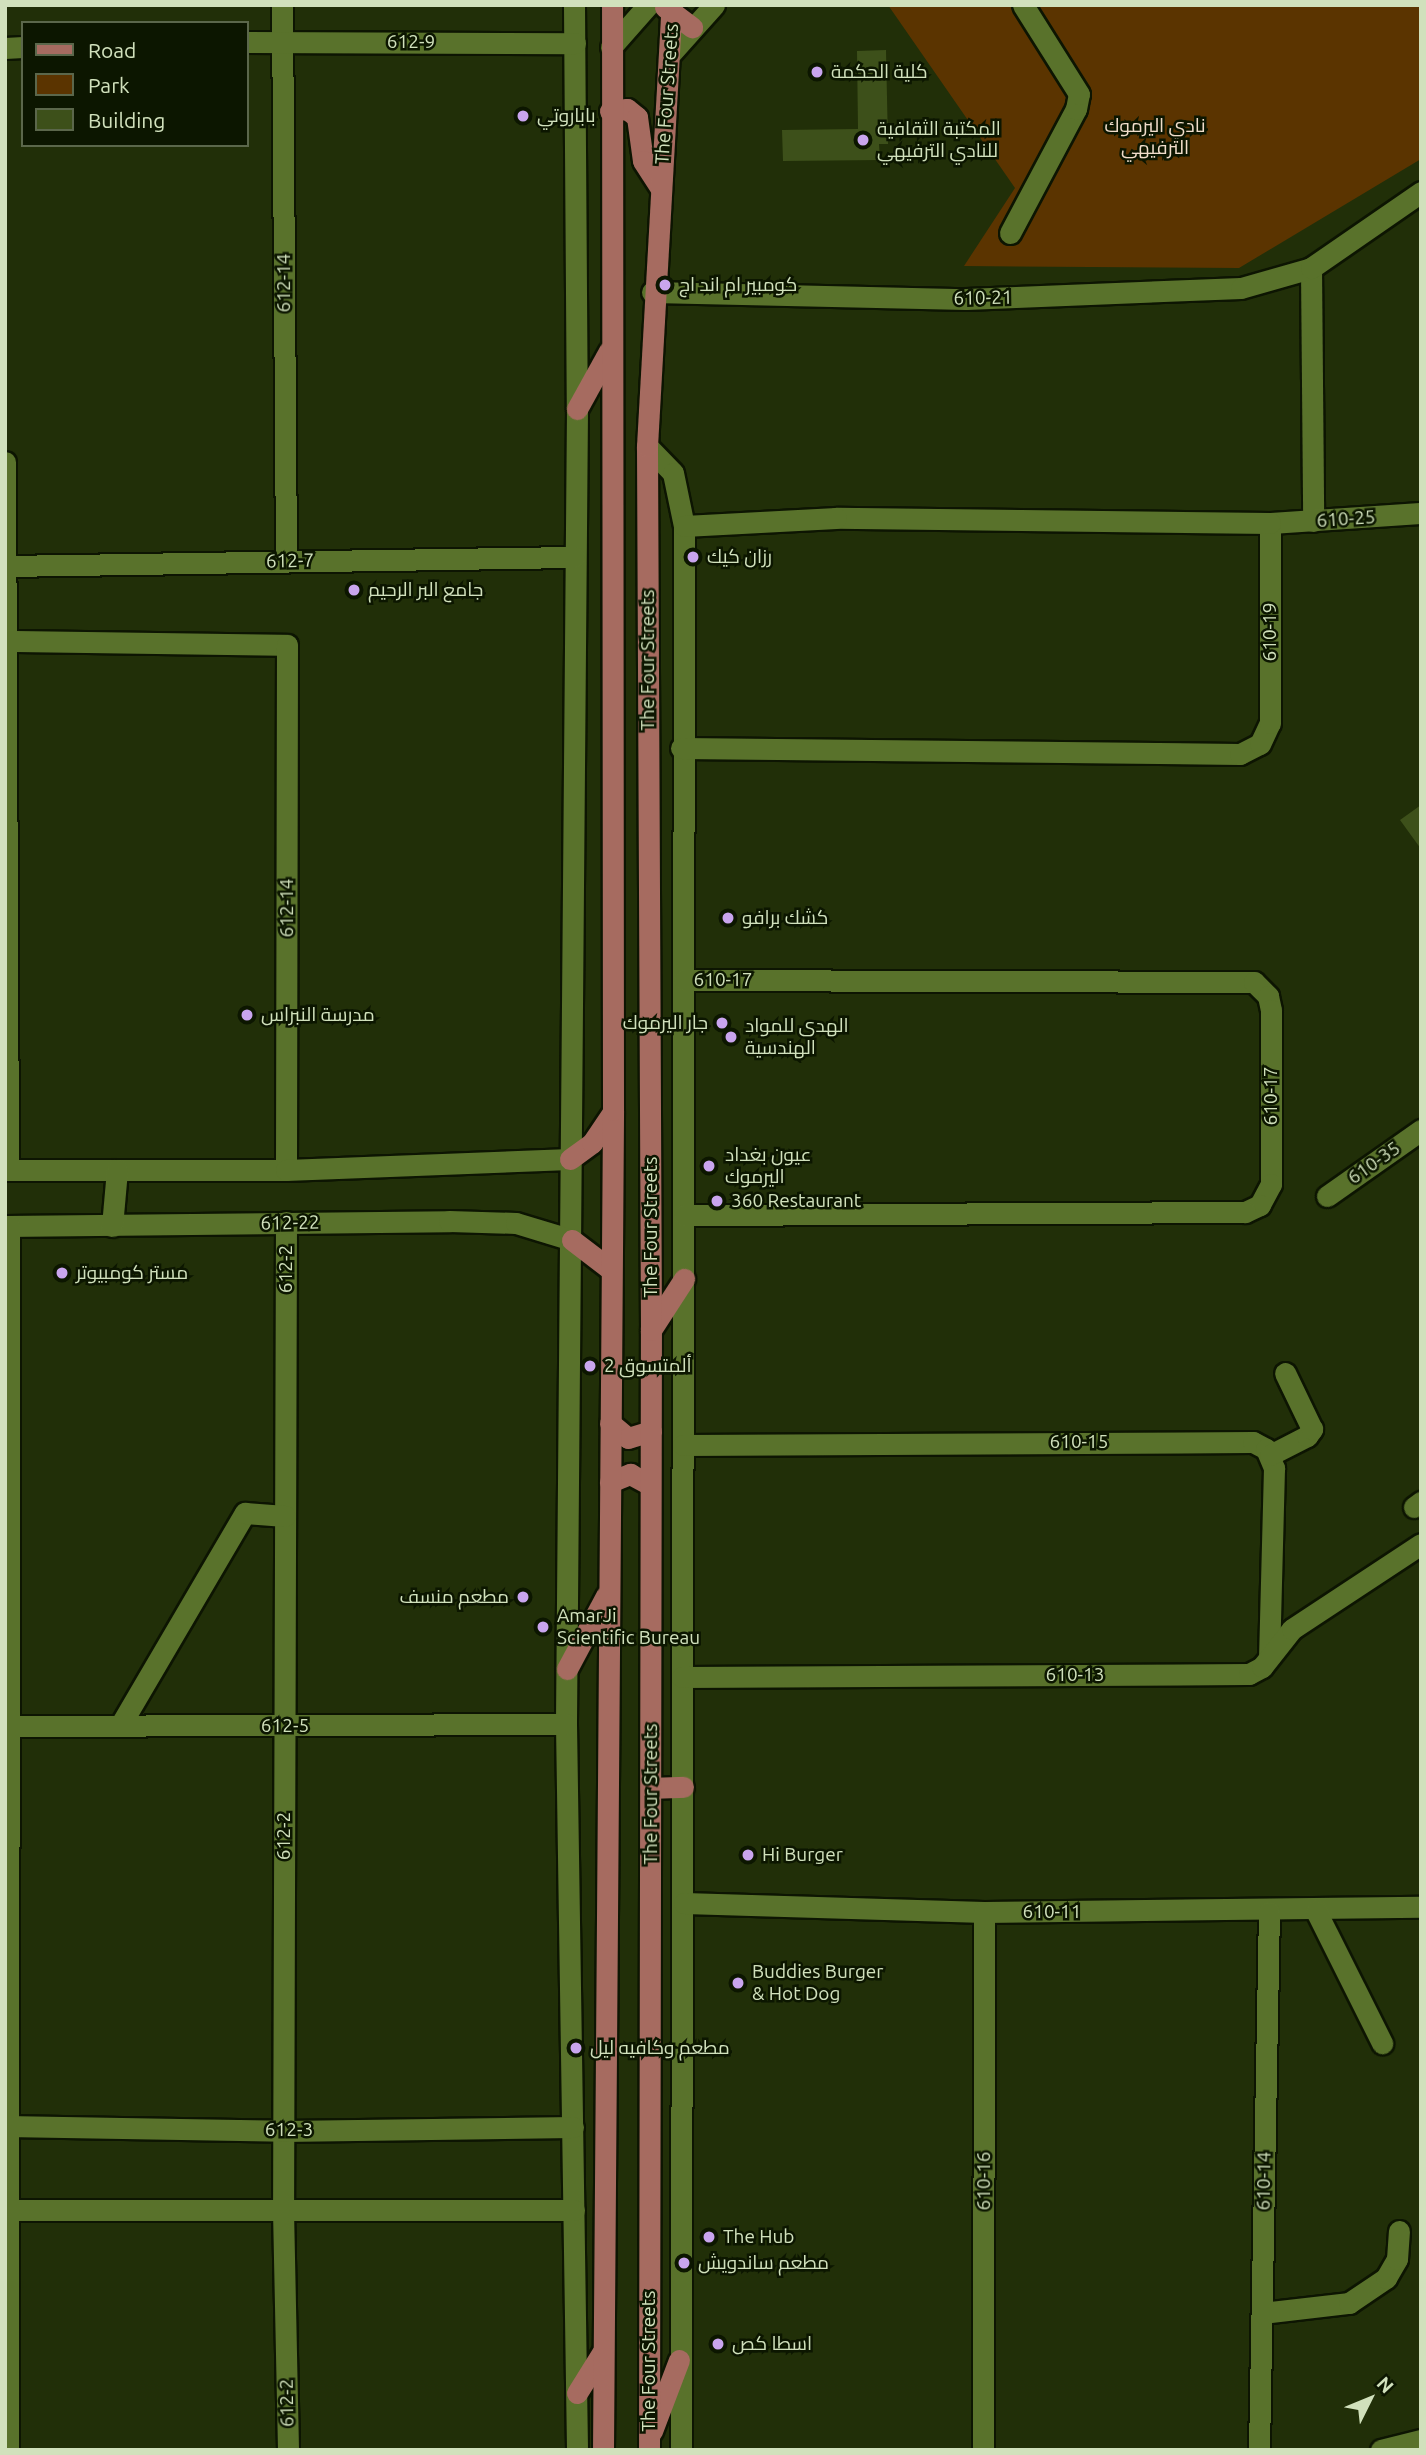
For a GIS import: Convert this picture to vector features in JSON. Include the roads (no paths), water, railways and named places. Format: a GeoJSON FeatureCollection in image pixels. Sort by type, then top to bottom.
{"type":"FeatureCollection","features":[{"type":"Feature","properties":{"kind":"main road","name":"The Four Streets"},"geometry":{"type":"LineString","coordinates":[[603,2450],[613,1110],[609,351],[612,5]]}},
{"type":"Feature","properties":{"kind":"main road","name":"The Four Streets"},"geometry":{"type":"LineString","coordinates":[[649,2445],[651,1330],[647,446],[652,292],[672,52],[669,8]]}},
{"type":"Feature","properties":{"kind":"main road"},"geometry":{"type":"LineString","coordinates":[[669,8],[691,27]]}},
{"type":"Feature","properties":{"kind":"main road"},"geometry":{"type":"LineString","coordinates":[[610,111],[626,109],[637,117],[643,161],[661,189]]}},
{"type":"Feature","properties":{"kind":"main road"},"geometry":{"type":"LineString","coordinates":[[577,409],[609,351]]}},
{"type":"Feature","properties":{"kind":"main road"},"geometry":{"type":"LineString","coordinates":[[570,1159],[592,1143],[613,1110]]}},
{"type":"Feature","properties":{"kind":"main road"},"geometry":{"type":"LineString","coordinates":[[572,1240],[610,1269]]}},
{"type":"Feature","properties":{"kind":"main road"},"geometry":{"type":"LineString","coordinates":[[651,1330],[684,1279]]}},
{"type":"Feature","properties":{"kind":"main road"},"geometry":{"type":"LineString","coordinates":[[610,1423],[628,1438],[651,1431]]}},
{"type":"Feature","properties":{"kind":"main road"},"geometry":{"type":"LineString","coordinates":[[610,1482],[630,1475],[649,1484]]}},
{"type":"Feature","properties":{"kind":"main road"},"geometry":{"type":"LineString","coordinates":[[567,1669],[608,1594]]}},
{"type":"Feature","properties":{"kind":"main road"},"geometry":{"type":"LineString","coordinates":[[651,1788],[683,1787]]}},
{"type":"Feature","properties":{"kind":"main road"},"geometry":{"type":"LineString","coordinates":[[577,2393],[602,2353]]}},
{"type":"Feature","properties":{"kind":"main road"},"geometry":{"type":"LineString","coordinates":[[649,2445],[679,2360]]}},
{"type":"Feature","properties":{"kind":"street","name":"612-14"},"geometry":{"type":"LineString","coordinates":[[282,5],[286,561]]}},
{"type":"Feature","properties":{"kind":"street"},"geometry":{"type":"LineString","coordinates":[[574,5],[577,409],[566,1724],[577,2450]]}},
{"type":"Feature","properties":{"kind":"street"},"geometry":{"type":"LineString","coordinates":[[611,47],[648,5]]}},
{"type":"Feature","properties":{"kind":"street"},"geometry":{"type":"LineString","coordinates":[[672,52],[691,27],[714,5]]}},
{"type":"Feature","properties":{"kind":"street"},"geometry":{"type":"LineString","coordinates":[[1010,233],[1076,109],[1079,93],[1023,5]]}},
{"type":"Feature","properties":{"kind":"street","name":"612-9"},"geometry":{"type":"LineString","coordinates":[[248,42],[575,43]]}},
{"type":"Feature","properties":{"kind":"street","name":"610-21"},"geometry":{"type":"LineString","coordinates":[[652,292],[966,299],[1203,292],[1265,284],[1311,268],[1421,192]]}},
{"type":"Feature","properties":{"kind":"street"},"geometry":{"type":"LineString","coordinates":[[1311,268],[1313,521]]}},
{"type":"Feature","properties":{"kind":"street"},"geometry":{"type":"LineString","coordinates":[[647,446],[673,473],[684,526],[681,748],[684,980],[684,1903],[679,2360],[681,2450]]}},
{"type":"Feature","properties":{"kind":"street"},"geometry":{"type":"LineString","coordinates":[[5,463],[7,1170],[286,1170],[570,1159]]}},
{"type":"Feature","properties":{"kind":"street","name":"610-25"},"geometry":{"type":"LineString","coordinates":[[1270,523],[1421,513]]}},
{"type":"Feature","properties":{"kind":"street"},"geometry":{"type":"LineString","coordinates":[[684,526],[836,519],[1270,523]]}},
{"type":"Feature","properties":{"kind":"street","name":"610-19"},"geometry":{"type":"LineString","coordinates":[[681,748],[1251,750],[1260,744],[1270,723],[1270,523]]}},
{"type":"Feature","properties":{"kind":"street","name":"612-7"},"geometry":{"type":"LineString","coordinates":[[6,566],[574,557]]}},
{"type":"Feature","properties":{"kind":"street","name":"612-14"},"geometry":{"type":"LineString","coordinates":[[7,641],[287,645],[286,1170]]}},
{"type":"Feature","properties":{"kind":"street","name":"610-17"},"geometry":{"type":"LineString","coordinates":[[684,980],[1254,982],[1270,1003],[1272,1184],[1260,1205],[1245,1212],[684,1215]]}},
{"type":"Feature","properties":{"kind":"street","name":"610-35"},"geometry":{"type":"LineString","coordinates":[[1327,1196],[1421,1130]]}},
{"type":"Feature","properties":{"kind":"street"},"geometry":{"type":"LineString","coordinates":[[112,1226],[117,1170]]}},
{"type":"Feature","properties":{"kind":"street","name":"612-22"},"geometry":{"type":"LineString","coordinates":[[7,1226],[286,1222],[516,1223],[572,1240]]}},
{"type":"Feature","properties":{"kind":"street","name":"612-2"},"geometry":{"type":"LineString","coordinates":[[286,1222],[283,2210],[288,2450]]}},
{"type":"Feature","properties":{"kind":"street"},"geometry":{"type":"LineString","coordinates":[[7,1226],[8,2450]]}},
{"type":"Feature","properties":{"kind":"street"},"geometry":{"type":"LineString","coordinates":[[1269,1655],[1274,1468],[1270,1455],[1307,1436],[1312,1429],[1285,1373]]}},
{"type":"Feature","properties":{"kind":"street","name":"610-15"},"geometry":{"type":"LineString","coordinates":[[683,1445],[1247,1441],[1270,1455]]}},
{"type":"Feature","properties":{"kind":"street"},"geometry":{"type":"LineString","coordinates":[[121,1724],[245,1513],[285,1516]]}},
{"type":"Feature","properties":{"kind":"street","name":"610-13"},"geometry":{"type":"LineString","coordinates":[[682,1677],[1249,1674],[1292,1629],[1419,1549]]}},
{"type":"Feature","properties":{"kind":"street","name":"612-5"},"geometry":{"type":"LineString","coordinates":[[8,1726],[566,1724]]}},
{"type":"Feature","properties":{"kind":"street","name":"610-11"},"geometry":{"type":"LineString","coordinates":[[684,1903],[984,1912],[1269,1912],[1421,1907]]}},
{"type":"Feature","properties":{"kind":"street"},"geometry":{"type":"LineString","coordinates":[[1316,1911],[1382,2043]]}},
{"type":"Feature","properties":{"kind":"street","name":"610-16"},"geometry":{"type":"LineString","coordinates":[[983,2450],[984,1912]]}},
{"type":"Feature","properties":{"kind":"street","name":"610-14"},"geometry":{"type":"LineString","coordinates":[[1259,2450],[1269,1912]]}},
{"type":"Feature","properties":{"kind":"street","name":"612-3"},"geometry":{"type":"LineString","coordinates":[[6,2126],[283,2131],[573,2127]]}},
{"type":"Feature","properties":{"kind":"street"},"geometry":{"type":"LineString","coordinates":[[7,2210],[574,2210]]}},
{"type":"Feature","properties":{"kind":"street"},"geometry":{"type":"LineString","coordinates":[[1262,2313],[1349,2304],[1386,2278],[1397,2259],[1399,2231]]}},
{"type":"Feature","properties":{"kind":"street"},"geometry":{"type":"LineString","coordinates":[[1381,2450],[1421,2440]]}},
{"type":"Feature","properties":{"kind":"place","name":"كلية الحكمة"},"geometry":{"type":"Point","coordinates":[817,72]}},
{"type":"Feature","properties":{"kind":"place","name":"باباروتي"},"geometry":{"type":"Point","coordinates":[523,116]}},
{"type":"Feature","properties":{"kind":"place","name":"المكتبة الثقافية للنادي الترفيهي"},"geometry":{"type":"Point","coordinates":[863,140]}},
{"type":"Feature","properties":{"kind":"place","name":"كومبير ام اند اج"},"geometry":{"type":"Point","coordinates":[665,285]}},
{"type":"Feature","properties":{"kind":"place","name":"رزان كيك"},"geometry":{"type":"Point","coordinates":[693,557]}},
{"type":"Feature","properties":{"kind":"place","name":"جامع البر الرحيم"},"geometry":{"type":"Point","coordinates":[354,590]}},
{"type":"Feature","properties":{"kind":"place","name":"كشك برافو"},"geometry":{"type":"Point","coordinates":[728,918]}},
{"type":"Feature","properties":{"kind":"place","name":"مدرسة النبراس"},"geometry":{"type":"Point","coordinates":[247,1015]}},
{"type":"Feature","properties":{"kind":"place","name":"جار اليرموك"},"geometry":{"type":"Point","coordinates":[722,1023]}},
{"type":"Feature","properties":{"kind":"place","name":"الهدى للمواد الهندسية"},"geometry":{"type":"Point","coordinates":[731,1037]}},
{"type":"Feature","properties":{"kind":"place","name":"عيون بغداد اليرموك"},"geometry":{"type":"Point","coordinates":[709,1166]}},
{"type":"Feature","properties":{"kind":"place","name":"360 Restaurant"},"geometry":{"type":"Point","coordinates":[717,1201]}},
{"type":"Feature","properties":{"kind":"place","name":"مستر كومبيوتر"},"geometry":{"type":"Point","coordinates":[62,1273]}},
{"type":"Feature","properties":{"kind":"place","name":"ألمتسوق 2"},"geometry":{"type":"Point","coordinates":[590,1366]}},
{"type":"Feature","properties":{"kind":"place","name":"مطعم منسف"},"geometry":{"type":"Point","coordinates":[523,1597]}},
{"type":"Feature","properties":{"kind":"place","name":"AmarJi Scientific Bureau"},"geometry":{"type":"Point","coordinates":[543,1627]}},
{"type":"Feature","properties":{"kind":"place","name":"Hi Burger"},"geometry":{"type":"Point","coordinates":[748,1855]}},
{"type":"Feature","properties":{"kind":"place","name":"Buddies Burger & Hot Dog"},"geometry":{"type":"Point","coordinates":[738,1983]}},
{"type":"Feature","properties":{"kind":"place","name":"مطعم وكافيه ليل"},"geometry":{"type":"Point","coordinates":[576,2048]}},
{"type":"Feature","properties":{"kind":"place","name":"The Hub"},"geometry":{"type":"Point","coordinates":[709,2237]}},
{"type":"Feature","properties":{"kind":"place","name":"مطعم ساندويش"},"geometry":{"type":"Point","coordinates":[684,2263]}},
{"type":"Feature","properties":{"kind":"place","name":"اسطا كص"},"geometry":{"type":"Point","coordinates":[718,2344]}},
{"type":"Feature","properties":{"kind":"park label","name":"نادي اليرموك الترفيهي"},"geometry":{"type":"Point","coordinates":[1155,137]}}]}
